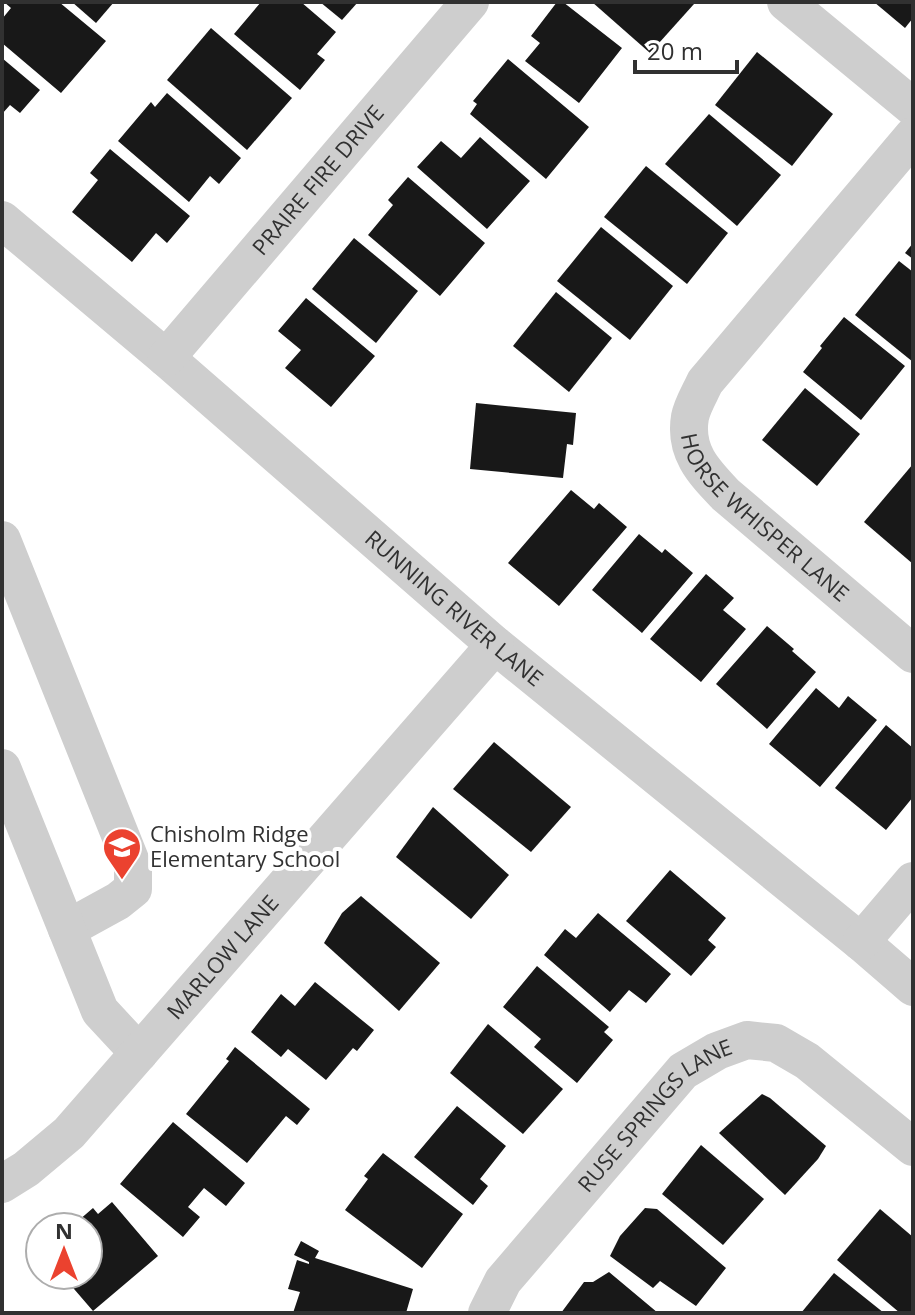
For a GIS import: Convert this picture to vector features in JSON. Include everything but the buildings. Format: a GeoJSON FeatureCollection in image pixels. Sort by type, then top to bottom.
{"type":"FeatureCollection","features":[{"type":"Feature","properties":{"kind":"street","name":"PRAIRE FIRE DRIVE"},"geometry":{"type":"LineString","coordinates":[[166,358],[470,2]]}},
{"type":"Feature","properties":{"kind":"street"},"geometry":{"type":"LineString","coordinates":[[786,2],[913,107]]}},
{"type":"Feature","properties":{"kind":"street","name":"HORSE WHISPER LANE"},"geometry":{"type":"LineString","coordinates":[[913,136],[705,382],[690,416],[690,446],[701,470],[726,495],[913,654]]}},
{"type":"Feature","properties":{"kind":"street","name":"RUNNING RIVER LANE"},"geometry":{"type":"LineString","coordinates":[[2,220],[166,358],[495,645],[913,987]]}},
{"type":"Feature","properties":{"kind":"street"},"geometry":{"type":"LineString","coordinates":[[2,540],[133,867],[133,889],[118,901],[67,929]]}},
{"type":"Feature","properties":{"kind":"street","name":"MARLOW LANE"},"geometry":{"type":"LineString","coordinates":[[2,1184],[26,1169],[69,1133],[495,645]]}},
{"type":"Feature","properties":{"kind":"street"},"geometry":{"type":"LineString","coordinates":[[2,768],[100,1011],[139,1053]]}},
{"type":"Feature","properties":{"kind":"street"},"geometry":{"type":"LineString","coordinates":[[861,942],[913,881]]}},
{"type":"Feature","properties":{"kind":"street","name":"RUSE SPRINGS LANE"},"geometry":{"type":"LineString","coordinates":[[487,1313],[503,1281],[683,1071],[717,1051],[747,1040],[776,1043],[807,1061],[908,1142]]}},
{"type":"Feature","properties":{"kind":"place","name":"Chisholm Ridge Elementary School"},"geometry":{"type":"Point","coordinates":[122,881]}}]}
